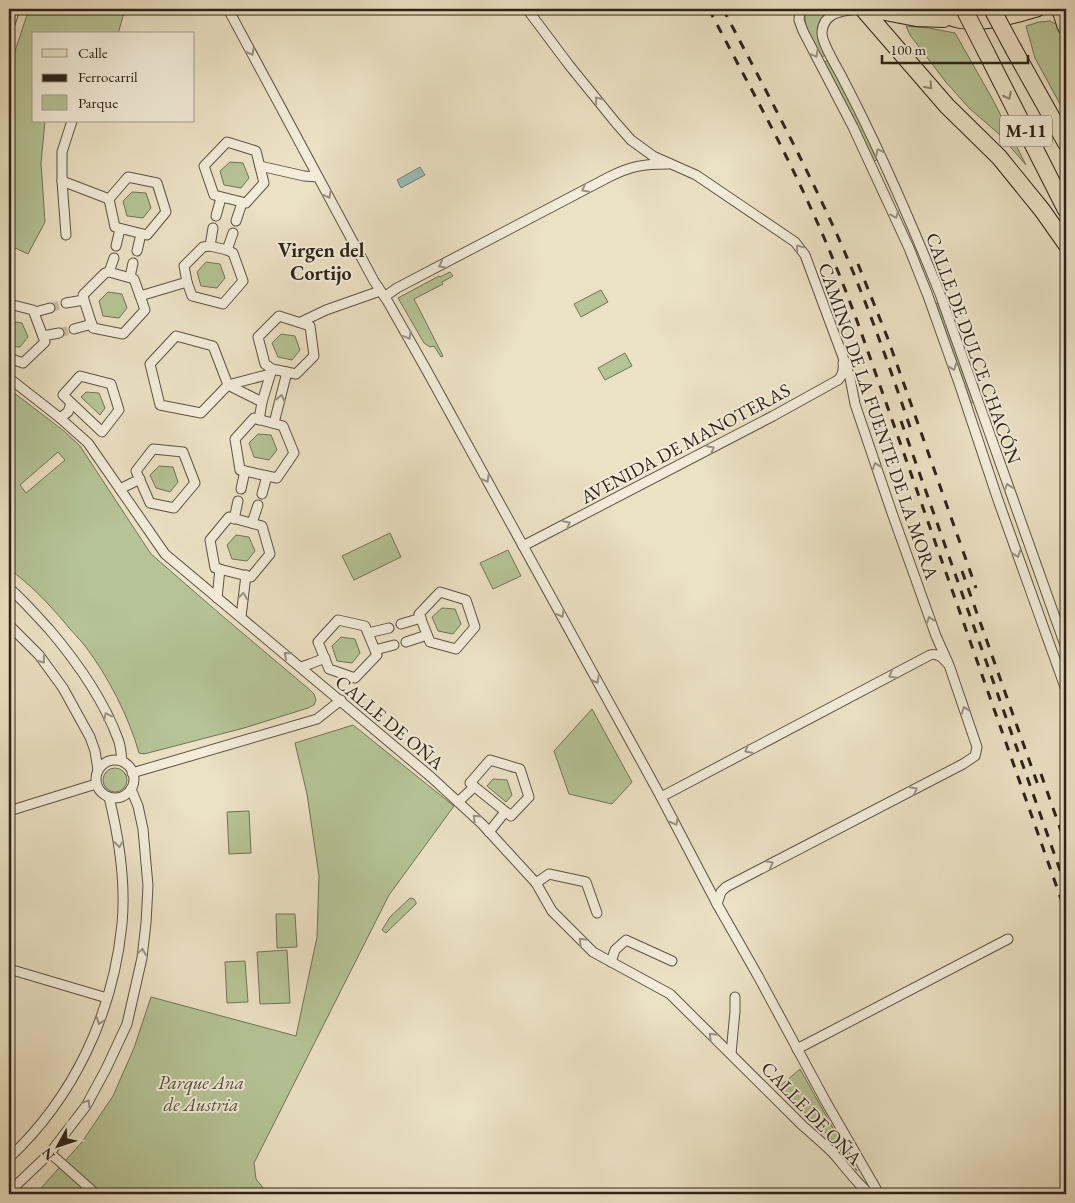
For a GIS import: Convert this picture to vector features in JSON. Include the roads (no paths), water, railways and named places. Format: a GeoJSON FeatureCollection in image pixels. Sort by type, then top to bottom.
{"type":"FeatureCollection","features":[{"type":"Feature","properties":{"kind":"highway"},"geometry":{"type":"LineString","coordinates":[[862,9],[947,106],[999,157],[1042,210],[1066,244]]}},
{"type":"Feature","properties":{"kind":"highway","name":"M-11"},"geometry":{"type":"LineString","coordinates":[[992,9],[1066,143]]}},
{"type":"Feature","properties":{"kind":"highway"},"geometry":{"type":"LineString","coordinates":[[1060,9],[1066,27]]}},
{"type":"Feature","properties":{"kind":"highway","name":"M-11"},"geometry":{"type":"LineString","coordinates":[[962,15],[986,52],[1066,210]]}},
{"type":"Feature","properties":{"kind":"highway"},"geometry":{"type":"LineString","coordinates":[[1023,187],[1038,214],[1066,256]]}},
{"type":"Feature","properties":{"kind":"main road"},"geometry":{"type":"LineString","coordinates":[[862,9],[916,19],[962,15]]}},
{"type":"Feature","properties":{"kind":"main road"},"geometry":{"type":"LineString","coordinates":[[926,9],[962,15],[975,22],[1011,18],[1038,9]]}},
{"type":"Feature","properties":{"kind":"street"},"geometry":{"type":"LineString","coordinates":[[9,27],[15,9]]}},
{"type":"Feature","properties":{"kind":"street"},"geometry":{"type":"LineString","coordinates":[[228,9],[383,294],[431,369],[717,904],[879,1194]]}},
{"type":"Feature","properties":{"kind":"street","name":"CAMINO DE LA FUENTE DE LA MORA"},"geometry":{"type":"LineString","coordinates":[[527,9],[569,65],[629,138],[653,156],[696,175],[787,236],[799,246],[805,255],[850,378],[855,404],[892,513],[977,746],[975,756],[963,764],[726,887]]}},
{"type":"Feature","properties":{"kind":"street","name":"CALLE DE DULCE CHACÓN"},"geometry":{"type":"LineString","coordinates":[[800,9],[802,31],[853,127],[910,248],[1066,690]]}},
{"type":"Feature","properties":{"kind":"street","name":"CALLE DE DULCE CHACÓN"},"geometry":{"type":"LineString","coordinates":[[862,9],[839,11],[833,15],[826,22],[822,37],[895,187],[940,294],[1066,648]]}},
{"type":"Feature","properties":{"kind":"street"},"geometry":{"type":"LineString","coordinates":[[66,235],[62,152],[72,122]]}},
{"type":"Feature","properties":{"kind":"street"},"geometry":{"type":"LineString","coordinates":[[227,142],[256,151],[260,166],[264,183],[246,203],[242,203],[214,195],[204,166],[227,142]]}},
{"type":"Feature","properties":{"kind":"street"},"geometry":{"type":"LineString","coordinates":[[301,322],[326,310],[383,294],[387,295],[397,288],[629,167],[671,164]]}},
{"type":"Feature","properties":{"kind":"street"},"geometry":{"type":"LineString","coordinates":[[260,166],[318,177]]}},
{"type":"Feature","properties":{"kind":"street"},"geometry":{"type":"LineString","coordinates":[[128,177],[157,183],[166,212],[148,235],[141,234],[115,227],[108,199],[128,177]]}},
{"type":"Feature","properties":{"kind":"street"},"geometry":{"type":"LineString","coordinates":[[62,180],[108,199]]}},
{"type":"Feature","properties":{"kind":"street"},"geometry":{"type":"LineString","coordinates":[[884,192],[895,187]]}},
{"type":"Feature","properties":{"kind":"street"},"geometry":{"type":"LineString","coordinates":[[216,216],[221,198]]}},
{"type":"Feature","properties":{"kind":"street"},"geometry":{"type":"LineString","coordinates":[[236,221],[242,203]]}},
{"type":"Feature","properties":{"kind":"street"},"geometry":{"type":"LineString","coordinates":[[210,246],[213,228]]}},
{"type":"Feature","properties":{"kind":"street"},"geometry":{"type":"LineString","coordinates":[[116,246],[120,229]]}},
{"type":"Feature","properties":{"kind":"street"},"geometry":{"type":"LineString","coordinates":[[227,250],[233,233]]}},
{"type":"Feature","properties":{"kind":"street"},"geometry":{"type":"LineString","coordinates":[[137,251],[141,234]]}},
{"type":"Feature","properties":{"kind":"street"},"geometry":{"type":"LineString","coordinates":[[210,246],[227,250],[233,253],[243,281],[223,304],[192,296],[184,266],[203,247],[210,246]]}},
{"type":"Feature","properties":{"kind":"street"},"geometry":{"type":"LineString","coordinates":[[109,272],[114,258]]}},
{"type":"Feature","properties":{"kind":"street"},"geometry":{"type":"LineString","coordinates":[[130,277],[133,263]]}},
{"type":"Feature","properties":{"kind":"street"},"geometry":{"type":"LineString","coordinates":[[109,272],[130,277],[134,279],[144,310],[123,334],[93,328],[83,295],[105,273],[109,272]]}},
{"type":"Feature","properties":{"kind":"street"},"geometry":{"type":"LineString","coordinates":[[140,296],[187,282]]}},
{"type":"Feature","properties":{"kind":"street"},"geometry":{"type":"LineString","coordinates":[[66,303],[84,300]]}},
{"type":"Feature","properties":{"kind":"street"},"geometry":{"type":"LineString","coordinates":[[9,304],[35,312],[45,342],[23,363],[9,358]]}},
{"type":"Feature","properties":{"kind":"street"},"geometry":{"type":"LineString","coordinates":[[35,312],[50,308]]}},
{"type":"Feature","properties":{"kind":"street"},"geometry":{"type":"LineString","coordinates":[[259,420],[271,372],[266,364],[258,337],[279,316],[310,326],[314,356],[296,374],[271,372],[228,385],[201,413],[160,405],[150,364],[176,336],[214,346],[228,385],[262,402]]}},
{"type":"Feature","properties":{"kind":"street"},"geometry":{"type":"LineString","coordinates":[[74,329],[92,324]]}},
{"type":"Feature","properties":{"kind":"street"},"geometry":{"type":"LineString","coordinates":[[43,336],[59,332]]}},
{"type":"Feature","properties":{"kind":"street","name":"AVENIDA DE MANOTERAS"},"geometry":{"type":"LineString","coordinates":[[524,546],[838,380],[842,377],[843,372],[842,356]]}},
{"type":"Feature","properties":{"kind":"street"},"geometry":{"type":"LineString","coordinates":[[274,423],[287,372]]}},
{"type":"Feature","properties":{"kind":"street"},"geometry":{"type":"LineString","coordinates":[[80,376],[111,384],[119,410],[102,432],[98,428],[63,395],[80,376]]}},
{"type":"Feature","properties":{"kind":"street","name":"CALLE DE OÑA"},"geometry":{"type":"LineString","coordinates":[[9,378],[82,436],[165,554],[341,700],[473,815],[536,883],[552,911],[593,952],[670,994],[832,1153],[857,1183],[869,1194]]}},
{"type":"Feature","properties":{"kind":"street"},"geometry":{"type":"LineString","coordinates":[[60,418],[68,412],[72,403]]}},
{"type":"Feature","properties":{"kind":"street"},"geometry":{"type":"LineString","coordinates":[[254,418],[274,423],[284,426],[294,453],[277,478],[240,470],[235,439],[254,418]]}},
{"type":"Feature","properties":{"kind":"street"},"geometry":{"type":"LineString","coordinates":[[88,443],[98,428]]}},
{"type":"Feature","properties":{"kind":"street"},"geometry":{"type":"LineString","coordinates":[[153,449],[183,452],[194,483],[174,508],[150,503],[149,500],[136,471],[153,449]]}},
{"type":"Feature","properties":{"kind":"street"},"geometry":{"type":"LineString","coordinates":[[241,489],[245,471]]}},
{"type":"Feature","properties":{"kind":"street"},"geometry":{"type":"LineString","coordinates":[[262,494],[267,476]]}},
{"type":"Feature","properties":{"kind":"street"},"geometry":{"type":"LineString","coordinates":[[120,489],[140,479]]}},
{"type":"Feature","properties":{"kind":"street"},"geometry":{"type":"LineString","coordinates":[[138,514],[149,500]]}},
{"type":"Feature","properties":{"kind":"street"},"geometry":{"type":"LineString","coordinates":[[234,519],[238,501]]}},
{"type":"Feature","properties":{"kind":"street"},"geometry":{"type":"LineString","coordinates":[[252,523],[258,505]]}},
{"type":"Feature","properties":{"kind":"street"},"geometry":{"type":"LineString","coordinates":[[229,517],[252,523],[262,526],[270,554],[251,577],[215,568],[210,540],[229,517]]}},
{"type":"Feature","properties":{"kind":"street"},"geometry":{"type":"LineString","coordinates":[[1007,526],[1020,521]]}},
{"type":"Feature","properties":{"kind":"street"},"geometry":{"type":"LineString","coordinates":[[217,598],[220,569]]}},
{"type":"Feature","properties":{"kind":"street"},"geometry":{"type":"LineString","coordinates":[[241,616],[246,575]]}},
{"type":"Feature","properties":{"kind":"street"},"geometry":{"type":"LineString","coordinates":[[9,588],[35,613],[68,652],[89,682],[119,740],[122,761]]}},
{"type":"Feature","properties":{"kind":"street"},"geometry":{"type":"LineString","coordinates":[[440,592],[466,600],[475,627],[456,649],[430,642],[427,635],[419,614],[440,592]]}},
{"type":"Feature","properties":{"kind":"street"},"geometry":{"type":"LineString","coordinates":[[1042,623],[1055,617]]}},
{"type":"Feature","properties":{"kind":"street"},"geometry":{"type":"LineString","coordinates":[[401,624],[421,618]]}},
{"type":"Feature","properties":{"kind":"street","name":"CALLE DE OÑA"},"geometry":{"type":"LineString","coordinates":[[368,633],[365,626],[338,620],[318,642],[329,668],[355,678],[377,655],[375,650]]}},
{"type":"Feature","properties":{"kind":"street"},"geometry":{"type":"LineString","coordinates":[[9,625],[39,655],[62,688],[90,737],[98,770]]}},
{"type":"Feature","properties":{"kind":"street"},"geometry":{"type":"LineString","coordinates":[[389,628],[368,633],[375,650],[394,645]]}},
{"type":"Feature","properties":{"kind":"street"},"geometry":{"type":"LineString","coordinates":[[406,642],[427,635]]}},
{"type":"Feature","properties":{"kind":"street"},"geometry":{"type":"LineString","coordinates":[[661,797],[930,655],[940,655],[949,665]]}},
{"type":"Feature","properties":{"kind":"street","name":"CALLE DE OÑA"},"geometry":{"type":"LineString","coordinates":[[301,667],[325,658]]}},
{"type":"Feature","properties":{"kind":"street"},"geometry":{"type":"LineString","coordinates":[[132,773],[317,719],[341,700]]}},
{"type":"Feature","properties":{"kind":"street"},"geometry":{"type":"LineString","coordinates":[[111,760],[122,761],[130,768],[134,778],[131,789],[121,796],[115,798],[108,797],[99,790],[96,784],[98,770],[101,765],[111,760]]}},
{"type":"Feature","properties":{"kind":"street"},"geometry":{"type":"LineString","coordinates":[[490,760],[520,769],[528,797],[511,816],[505,812],[470,783],[490,760]]}},
{"type":"Feature","properties":{"kind":"street"},"geometry":{"type":"LineString","coordinates":[[9,812],[96,784]]}},
{"type":"Feature","properties":{"kind":"street"},"geometry":{"type":"LineString","coordinates":[[458,802],[474,787]]}},
{"type":"Feature","properties":{"kind":"street"},"geometry":{"type":"LineString","coordinates":[[9,1192],[50,1153],[86,1106],[127,1024],[142,958],[148,886],[143,829],[138,806],[131,789]]}},
{"type":"Feature","properties":{"kind":"street"},"geometry":{"type":"LineString","coordinates":[[9,1158],[26,1142],[59,1101],[81,1064],[100,1024],[116,959],[122,924],[123,891],[118,837],[108,797]]}},
{"type":"Feature","properties":{"kind":"street"},"geometry":{"type":"LineString","coordinates":[[489,832],[505,812]]}},
{"type":"Feature","properties":{"kind":"street"},"geometry":{"type":"LineString","coordinates":[[536,883],[548,874],[586,882],[597,913]]}},
{"type":"Feature","properties":{"kind":"street"},"geometry":{"type":"LineString","coordinates":[[707,884],[712,888],[718,889],[726,887]]}},
{"type":"Feature","properties":{"kind":"street"},"geometry":{"type":"LineString","coordinates":[[717,904],[721,892],[726,887]]}},
{"type":"Feature","properties":{"kind":"street"},"geometry":{"type":"LineString","coordinates":[[797,1049],[1008,939]]}},
{"type":"Feature","properties":{"kind":"street"},"geometry":{"type":"LineString","coordinates":[[611,962],[615,950],[626,940],[672,961]]}},
{"type":"Feature","properties":{"kind":"street"},"geometry":{"type":"LineString","coordinates":[[9,969],[107,998]]}},
{"type":"Feature","properties":{"kind":"street"},"geometry":{"type":"LineString","coordinates":[[731,1054],[735,997]]}},
{"type":"Feature","properties":{"kind":"street"},"geometry":{"type":"LineString","coordinates":[[50,1153],[96,1194]]}},
{"type":"Feature","properties":{"kind":"street"},"geometry":{"type":"LineString","coordinates":[[860,1161],[869,1194]]}},
{"type":"Feature","properties":{"kind":"water"},"geometry":{"type":"Polygon","coordinates":[[[420,167],[425,175],[401,188],[397,180],[420,167]]]}},
{"type":"Feature","properties":{"kind":"tunnel"},"geometry":{"type":"LineString","coordinates":[[50,308],[66,303]]}},
{"type":"Feature","properties":{"kind":"tunnel"},"geometry":{"type":"LineString","coordinates":[[59,333],[74,329]]}},
{"type":"Feature","properties":{"kind":"railway"},"geometry":{"type":"LineString","coordinates":[[709,9],[796,177],[839,274],[1066,913]]}},
{"type":"Feature","properties":{"kind":"railway"},"geometry":{"type":"LineString","coordinates":[[723,9],[794,145],[834,228],[875,328],[911,430]]}},
{"type":"Feature","properties":{"kind":"railway"},"geometry":{"type":"LineString","coordinates":[[858,264],[888,339],[976,588]]}},
{"type":"Feature","properties":{"kind":"railway"},"geometry":{"type":"LineString","coordinates":[[901,421],[1066,887]]}},
{"type":"Feature","properties":{"kind":"railway"},"geometry":{"type":"LineString","coordinates":[[962,571],[1039,788]]}},
{"type":"Feature","properties":{"kind":"railway"},"geometry":{"type":"LineString","coordinates":[[1041,774],[1066,845]]}},
{"type":"Feature","properties":{"kind":"district","name":"Virgen del Cortijo"},"geometry":{"type":"Point","coordinates":[321,262]}},
{"type":"Feature","properties":{"kind":"park label","name":"Parque Ana de Austria"},"geometry":{"type":"Point","coordinates":[201,1093]}}]}
